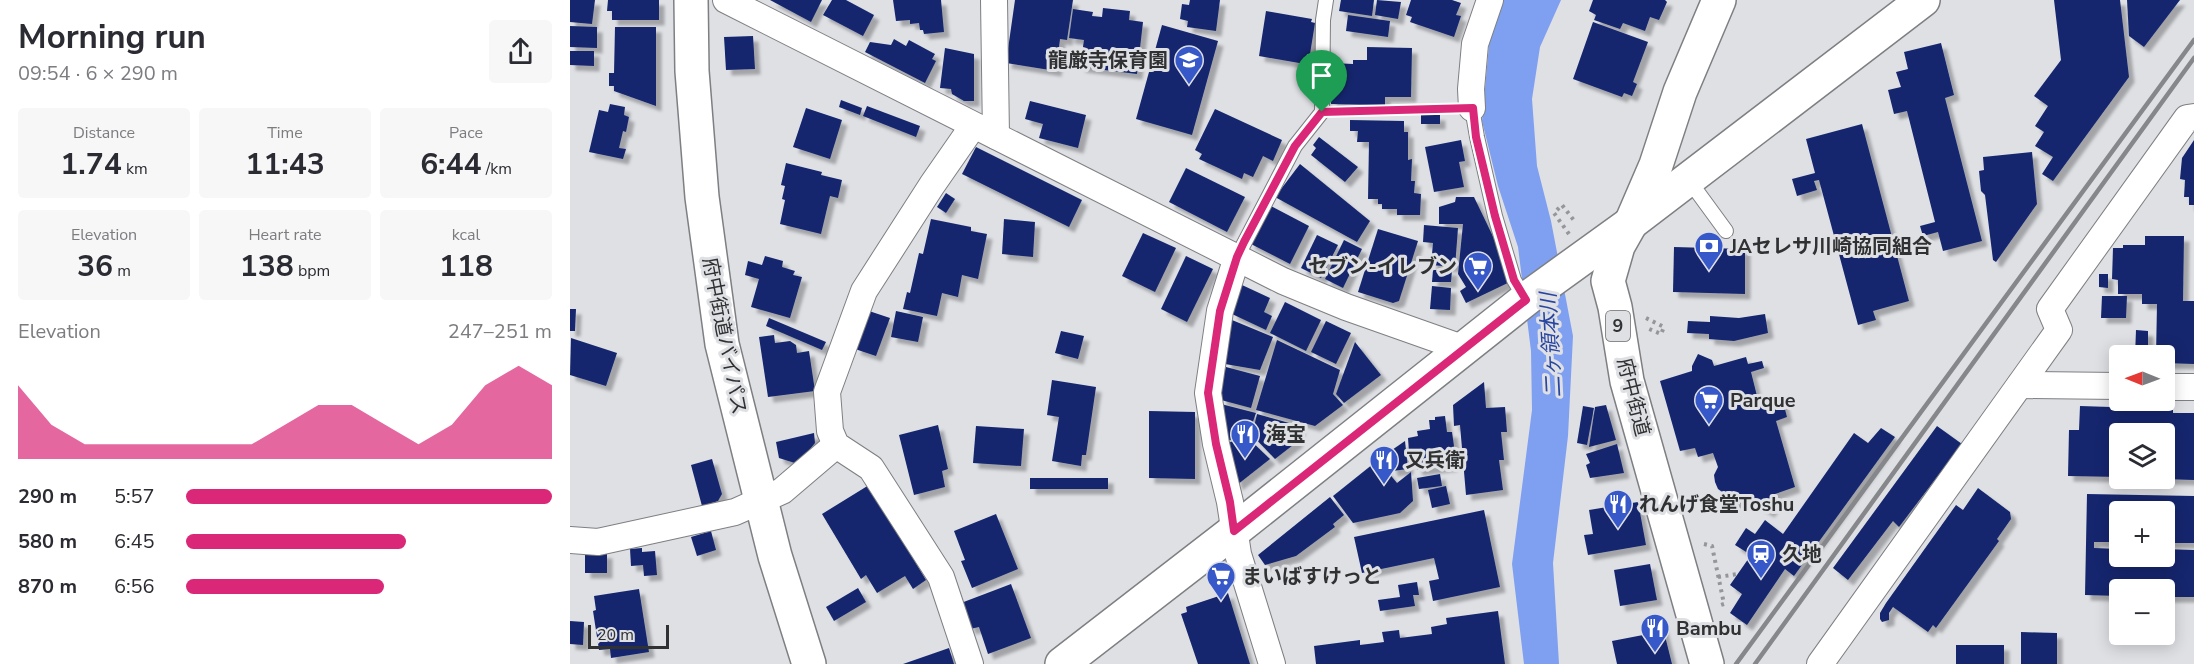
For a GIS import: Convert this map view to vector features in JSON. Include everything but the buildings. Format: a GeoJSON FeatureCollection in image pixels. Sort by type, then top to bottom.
{"type":"FeatureCollection","features":[{"type":"Feature","properties":{"kind":"street","name":"府中街道バイパス"},"geometry":{"type":"LineString","coordinates":[[691,0],[692,71],[708,249],[722,344],[775,556],[808,664]]}},
{"type":"Feature","properties":{"kind":"street"},"geometry":{"type":"LineString","coordinates":[[726,0],[1283,281],[1335,303],[1465,349]]}},
{"type":"Feature","properties":{"kind":"street"},"geometry":{"type":"LineString","coordinates":[[970,664],[941,577],[871,468],[836,445],[830,431],[827,392],[864,291],[932,185],[984,131],[994,0]]}},
{"type":"Feature","properties":{"kind":"street"},"geometry":{"type":"LineString","coordinates":[[1473,108],[1475,44],[1490,0]]}},
{"type":"Feature","properties":{"kind":"street","name":"府中街道"},"geometry":{"type":"LineString","coordinates":[[1707,664],[1627,381],[1615,307],[1608,281],[1617,246],[1632,224],[1656,165],[1680,92],[1719,0]]}},
{"type":"Feature","properties":{"kind":"street"},"geometry":{"type":"LineString","coordinates":[[1062,664],[1528,298],[1574,247],[1632,224],[1923,0]]}},
{"type":"Feature","properties":{"kind":"street"},"geometry":{"type":"LineString","coordinates":[[1820,664],[2059,330],[2050,309],[2187,118],[2194,117]]}},
{"type":"Feature","properties":{"kind":"street"},"geometry":{"type":"LineString","coordinates":[[1237,257],[1220,311],[1208,393],[1238,554],[1272,664]]}},
{"type":"Feature","properties":{"kind":"street"},"geometry":{"type":"LineString","coordinates":[[2020,385],[2109,386]]}},
{"type":"Feature","properties":{"kind":"street"},"geometry":{"type":"LineString","coordinates":[[2175,387],[2194,387]]}},
{"type":"Feature","properties":{"kind":"street"},"geometry":{"type":"LineString","coordinates":[[570,540],[598,542],[735,512],[782,492],[836,445]]}},
{"type":"Feature","properties":{"kind":"lane"},"geometry":{"type":"LineString","coordinates":[[1237,257],[1295,146],[1322,112],[1323,21],[1326,0]]}},
{"type":"Feature","properties":{"kind":"lane"},"geometry":{"type":"LineString","coordinates":[[1473,108],[1476,137],[1495,216],[1514,280],[1528,298]]}},
{"type":"Feature","properties":{"kind":"lane"},"geometry":{"type":"LineString","coordinates":[[1688,179],[1726,231]]}},
{"type":"Feature","properties":{"kind":"path"},"geometry":{"type":"LineString","coordinates":[[1322,112],[1473,108]]}},
{"type":"Feature","properties":{"kind":"path"},"geometry":{"type":"LineString","coordinates":[[1574,247],[1554,213],[1562,205],[1576,223]]}},
{"type":"Feature","properties":{"kind":"path"},"geometry":{"type":"LineString","coordinates":[[1640,316],[1665,327],[1661,334],[1645,327]]}},
{"type":"Feature","properties":{"kind":"path"},"geometry":{"type":"LineString","coordinates":[[1719,577],[1737,574]]}},
{"type":"Feature","properties":{"kind":"water","name":"二ヶ領本川"},"geometry":{"type":"Polygon","coordinates":[[[1503,0],[1561,0],[1540,47],[1532,99],[1537,166],[1551,221],[1573,336],[1568,436],[1553,563],[1559,664],[1524,664],[1512,564],[1532,410],[1531,351],[1518,247],[1498,186],[1482,121],[1491,23],[1503,0]]]}},
{"type":"Feature","properties":{"kind":"railway"},"geometry":{"type":"LineString","coordinates":[[1736,664],[2194,40]]}},
{"type":"Feature","properties":{"kind":"railway"},"geometry":{"type":"LineString","coordinates":[[1755,664],[2194,58]]}},
{"type":"Feature","properties":{"kind":"place","name":"龍厳寺保育園"},"geometry":{"type":"Point","coordinates":[1189,86]}},
{"type":"Feature","properties":{"kind":"place","name":"JAセレサ川崎協同組合"},"geometry":{"type":"Point","coordinates":[1709,272]}},
{"type":"Feature","properties":{"kind":"place","name":"セブン-イレブン"},"geometry":{"type":"Point","coordinates":[1478,292]}},
{"type":"Feature","properties":{"kind":"place","name":"Parque"},"geometry":{"type":"Point","coordinates":[1709,426]}},
{"type":"Feature","properties":{"kind":"place","name":"海宝"},"geometry":{"type":"Point","coordinates":[1245,460]}},
{"type":"Feature","properties":{"kind":"place","name":"又兵衛"},"geometry":{"type":"Point","coordinates":[1384,486]}},
{"type":"Feature","properties":{"kind":"place","name":"れんげ食堂Toshu"},"geometry":{"type":"Point","coordinates":[1618,530]}},
{"type":"Feature","properties":{"kind":"place","name":"久地"},"geometry":{"type":"Point","coordinates":[1761,580]}},
{"type":"Feature","properties":{"kind":"place","name":"まいばすけっと"},"geometry":{"type":"Point","coordinates":[1221,602]}},
{"type":"Feature","properties":{"kind":"place","name":"Bambu"},"geometry":{"type":"Point","coordinates":[1655,654]}},
{"type":"Feature","properties":{"kind":"route"},"geometry":{"type":"LineString","coordinates":[[1473,108],[1476,137],[1495,216],[1514,280],[1526,300],[1234,531],[1208,393],[1220,311],[1244,242],[1295,146],[1322,112],[1473,108]]}}]}
